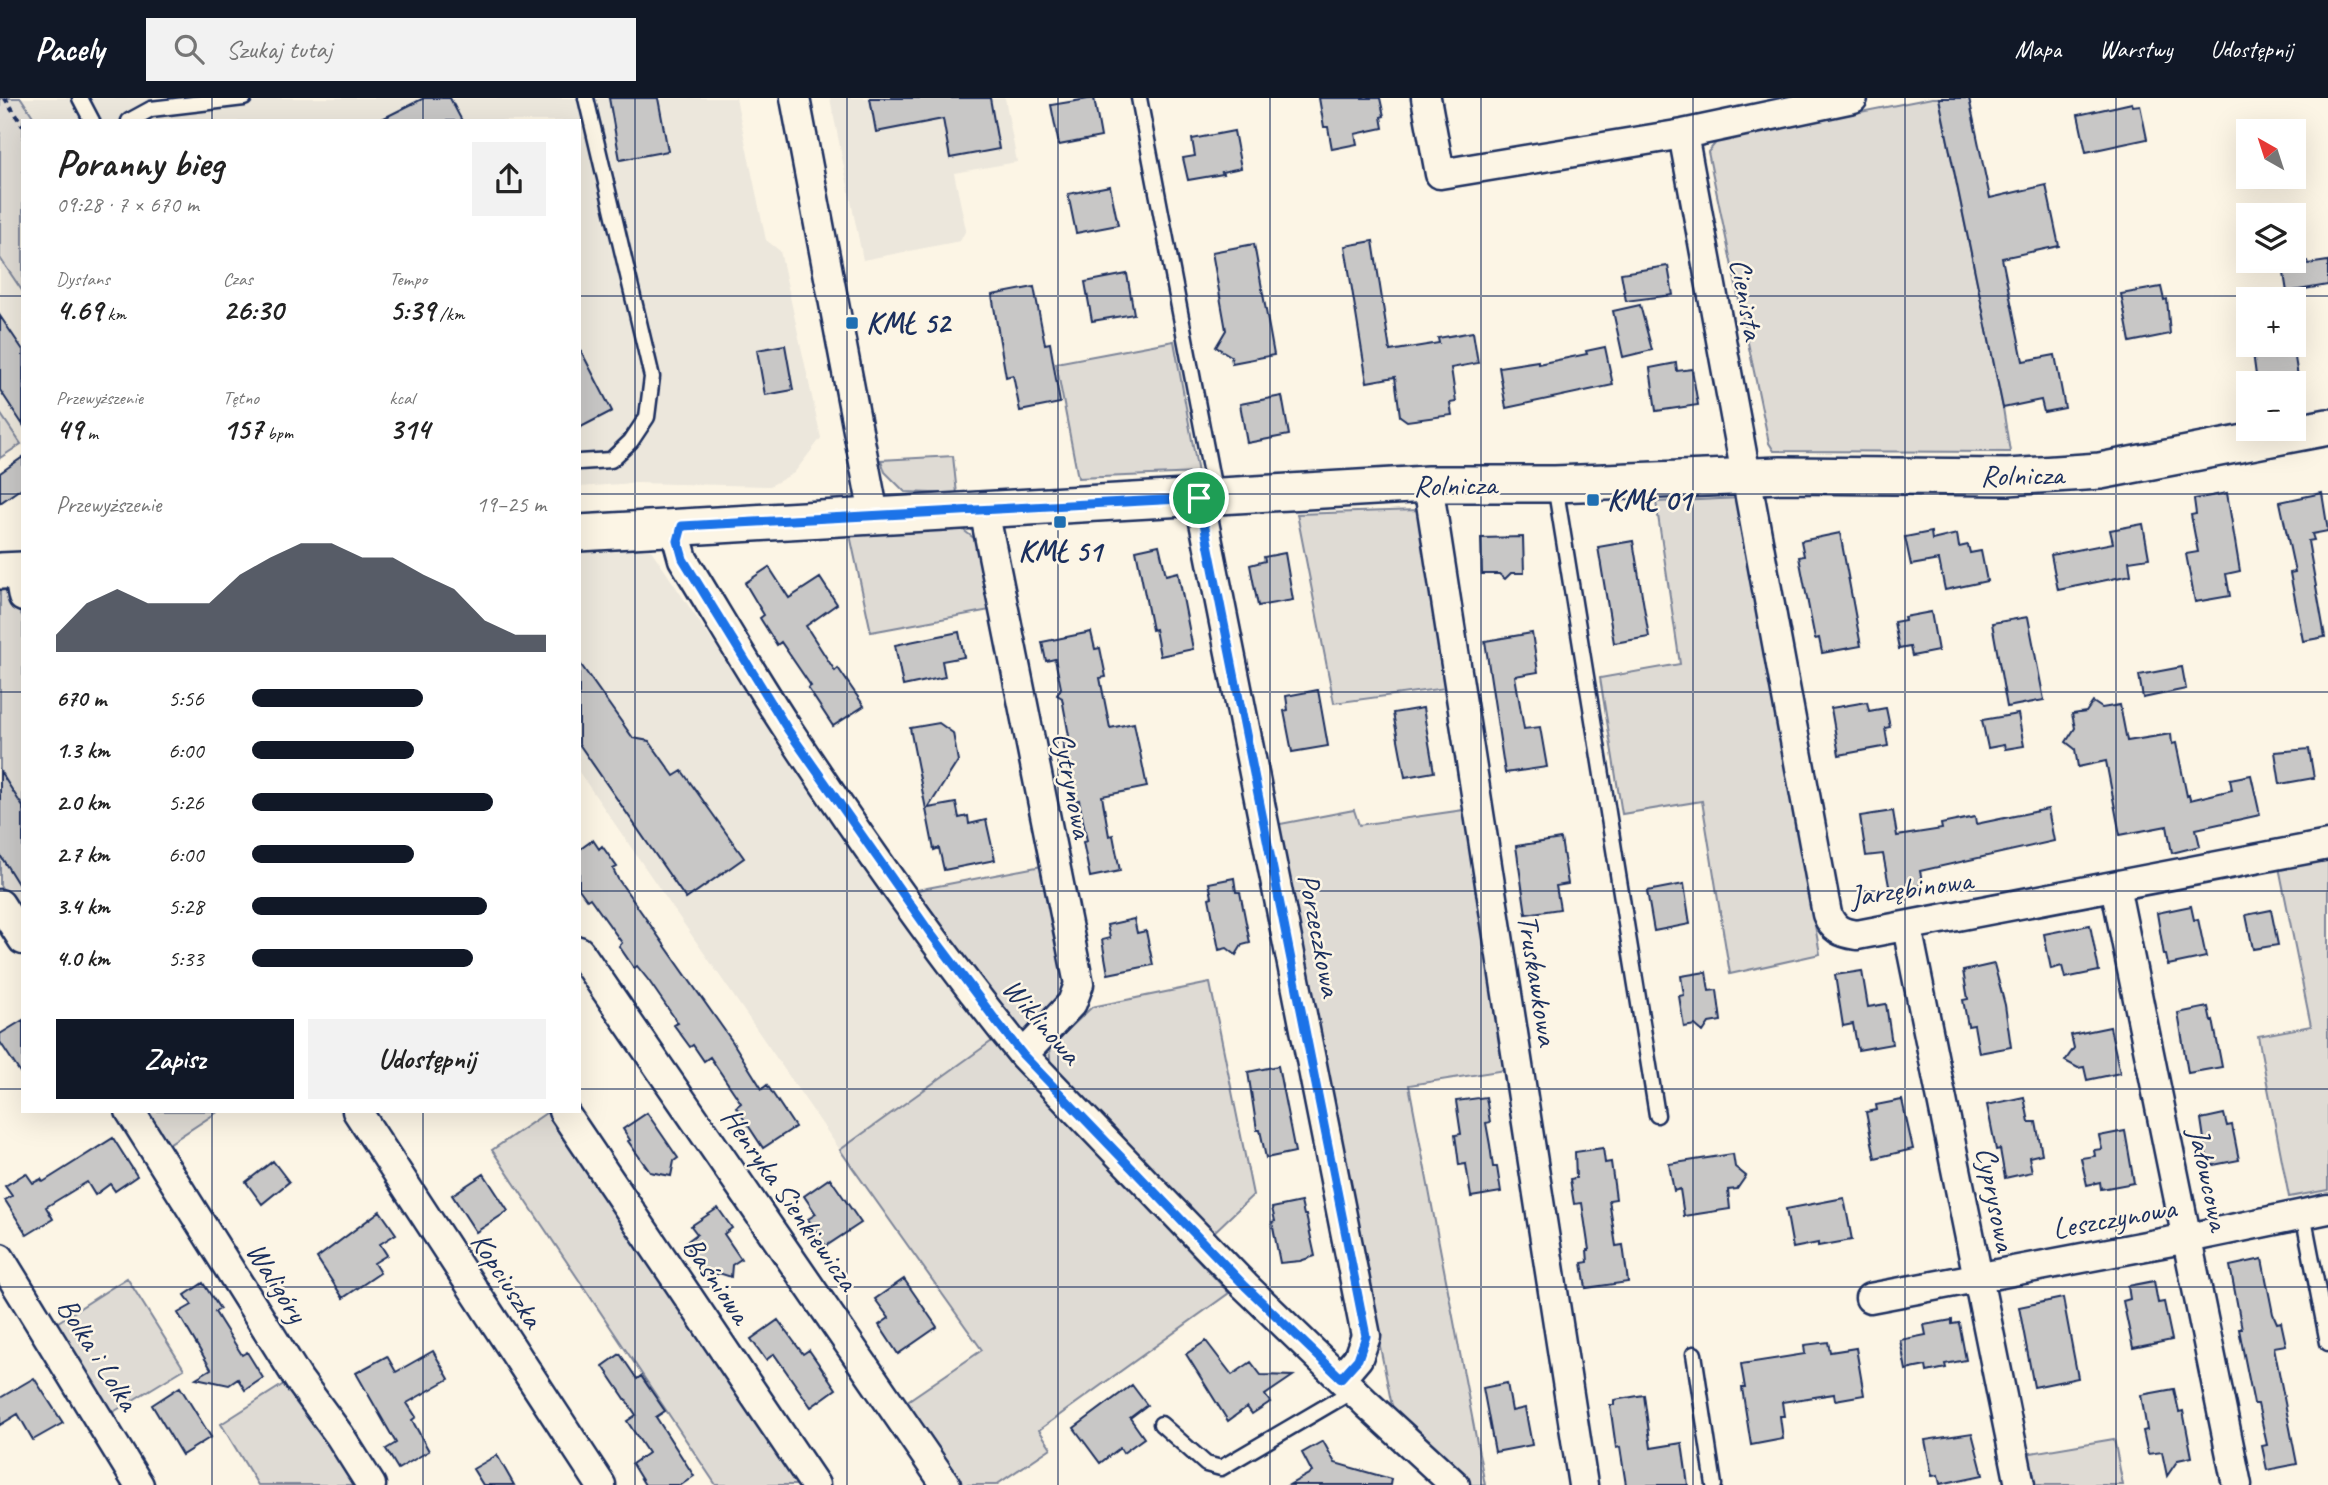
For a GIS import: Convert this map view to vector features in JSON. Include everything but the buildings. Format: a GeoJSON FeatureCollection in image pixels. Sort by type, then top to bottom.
{"type":"FeatureCollection","features":[{"type":"Feature","properties":{"kind":"street"},"geometry":{"type":"LineString","coordinates":[[795,98],[874,515]]}},
{"type":"Feature","properties":{"kind":"street"},"geometry":{"type":"LineString","coordinates":[[1426,98],[1440,174],[1683,134],[1843,99]]}},
{"type":"Feature","properties":{"kind":"street","name":"Cienista"},"geometry":{"type":"LineString","coordinates":[[1683,134],[1746,476]]}},
{"type":"Feature","properties":{"kind":"street","name":"Rolnicza"},"geometry":{"type":"LineString","coordinates":[[581,533],[1428,484],[1555,484],[1746,476],[2069,475],[2328,427]]}},
{"type":"Feature","properties":{"kind":"street","name":"Jarzębinowa"},"geometry":{"type":"LineString","coordinates":[[1746,476],[1827,914],[1831,924],[1843,933],[1857,935],[1907,926],[2328,845]]}},
{"type":"Feature","properties":{"kind":"street","name":"Truskawkowa"},"geometry":{"type":"LineString","coordinates":[[1428,484],[1583,1485]]}},
{"type":"Feature","properties":{"kind":"street","name":"Porzeczkowa"},"geometry":{"type":"LineString","coordinates":[[1207,497],[1366,1336],[1347,1384]]}},
{"type":"Feature","properties":{"kind":"street","name":"Cytrynowa"},"geometry":{"type":"LineString","coordinates":[[984,510],[1079,984],[1072,1003],[1023,1055]]}},
{"type":"Feature","properties":{"kind":"street","name":"Wiklinowa"},"geometry":{"type":"LineString","coordinates":[[682,526],[678,541],[683,559],[788,730],[944,953],[1023,1055],[1245,1286],[1455,1485]]}},
{"type":"Feature","properties":{"kind":"street","name":"Jałowcowa"},"geometry":{"type":"LineString","coordinates":[[2115,886],[2237,1485]]}},
{"type":"Feature","properties":{"kind":"street"},"geometry":{"type":"LineString","coordinates":[[0,904],[21,937]]}},
{"type":"Feature","properties":{"kind":"street","name":"Cyprysowa"},"geometry":{"type":"LineString","coordinates":[[1907,926],[2020,1485]]}},
{"type":"Feature","properties":{"kind":"street","name":"Henryka Sienkiewicza"},"geometry":{"type":"LineString","coordinates":[[581,954],[946,1485]]}},
{"type":"Feature","properties":{"kind":"street","name":"Waligóry"},"geometry":{"type":"LineString","coordinates":[[131,1113],[299,1380],[340,1436],[371,1485]]}},
{"type":"Feature","properties":{"kind":"street","name":"Kopciuszka"},"geometry":{"type":"LineString","coordinates":[[357,1113],[601,1485]]}},
{"type":"Feature","properties":{"kind":"street","name":"Baśniowa"},"geometry":{"type":"LineString","coordinates":[[564,1113],[815,1485]]}},
{"type":"Feature","properties":{"kind":"street","name":"Leszczynowa"},"geometry":{"type":"LineString","coordinates":[[1870,1298],[2316,1212]]}},
{"type":"Feature","properties":{"kind":"street","name":"Bolka i Lolka"},"geometry":{"type":"LineString","coordinates":[[0,1258],[139,1485]]}},
{"type":"Feature","properties":{"kind":"lane"},"geometry":{"type":"LineString","coordinates":[[80,98],[91,119]]}},
{"type":"Feature","properties":{"kind":"lane"},"geometry":{"type":"LineString","coordinates":[[133,119],[151,109],[244,98]]}},
{"type":"Feature","properties":{"kind":"lane"},"geometry":{"type":"LineString","coordinates":[[581,462],[611,460],[631,441],[648,417],[652,377],[586,98]]}},
{"type":"Feature","properties":{"kind":"lane"},"geometry":{"type":"LineString","coordinates":[[1139,98],[1207,497]]}},
{"type":"Feature","properties":{"kind":"lane"},"geometry":{"type":"LineString","coordinates":[[1555,484],[1657,1115]]}},
{"type":"Feature","properties":{"kind":"lane"},"geometry":{"type":"LineString","coordinates":[[2316,1212],[2328,1343]]}},
{"type":"Feature","properties":{"kind":"lane"},"geometry":{"type":"LineString","coordinates":[[1693,1354],[1714,1485]]}},
{"type":"Feature","properties":{"kind":"lane"},"geometry":{"type":"LineString","coordinates":[[1161,1424],[1206,1464],[1221,1468],[1347,1384]]}},
{"type":"Feature","properties":{"kind":"path"},"geometry":{"type":"LineString","coordinates":[[5,98],[21,123]]}},
{"type":"Feature","properties":{"kind":"shaded area"},"geometry":{"type":"Polygon","coordinates":[[[0,98],[21,98],[35,119],[21,119],[21,289],[0,258],[0,98]]]}},
{"type":"Feature","properties":{"kind":"shaded area"},"geometry":{"type":"Polygon","coordinates":[[[21,98],[736,98],[766,240],[780,251],[821,438],[794,473],[770,486],[634,483],[581,487],[581,119],[35,119],[21,98]]]}},
{"type":"Feature","properties":{"kind":"shaded area"},"geometry":{"type":"Polygon","coordinates":[[[830,98],[1005,98],[1017,162],[954,173],[966,230],[960,241],[863,260],[830,98]]]}},
{"type":"Feature","properties":{"kind":"shaded area"},"geometry":{"type":"Polygon","coordinates":[[[1939,98],[2010,452],[1774,451],[1769,443],[1708,152],[1718,140],[1939,98]]]}},
{"type":"Feature","properties":{"kind":"shaded area"},"geometry":{"type":"Polygon","coordinates":[[[0,258],[21,289],[21,444],[0,413],[0,258]]]}},
{"type":"Feature","properties":{"kind":"shaded area"},"geometry":{"type":"Polygon","coordinates":[[[1174,341],[1198,473],[1078,478],[1056,363],[1174,341]]]}},
{"type":"Feature","properties":{"kind":"shaded area"},"geometry":{"type":"Polygon","coordinates":[[[0,413],[21,444],[0,458],[0,413]]]}},
{"type":"Feature","properties":{"kind":"shaded area"},"geometry":{"type":"Polygon","coordinates":[[[953,456],[957,494],[905,492],[885,472],[881,460],[953,456]]]}},
{"type":"Feature","properties":{"kind":"shaded area"},"geometry":{"type":"Polygon","coordinates":[[[1741,498],[1820,954],[1730,974],[1702,801],[1622,814],[1600,678],[1680,664],[1656,502],[1741,498]]]}},
{"type":"Feature","properties":{"kind":"shaded area"},"geometry":{"type":"Polygon","coordinates":[[[1418,510],[1446,688],[1334,703],[1297,514],[1418,510]]]}},
{"type":"Feature","properties":{"kind":"shaded area"},"geometry":{"type":"Polygon","coordinates":[[[962,529],[975,539],[990,610],[871,632],[850,535],[962,529]]]}},
{"type":"Feature","properties":{"kind":"shaded area"},"geometry":{"type":"Polygon","coordinates":[[[651,550],[847,841],[992,1041],[840,1150],[581,775],[581,551],[651,550]]]}},
{"type":"Feature","properties":{"kind":"shaded area"},"geometry":{"type":"Polygon","coordinates":[[[5,590],[21,614],[21,918],[0,885],[0,591],[5,590]]]}},
{"type":"Feature","properties":{"kind":"shaded area"},"geometry":{"type":"Polygon","coordinates":[[[1354,810],[1359,825],[1464,810],[1505,1070],[1409,1085],[1485,1485],[1470,1485],[1393,1411],[1275,825],[1354,810]]]}},
{"type":"Feature","properties":{"kind":"shaded area"},"geometry":{"type":"Polygon","coordinates":[[[2328,858],[2328,1190],[2289,1197],[2258,1036],[2311,1026],[2279,867],[2328,858]]]}},
{"type":"Feature","properties":{"kind":"shaded area"},"geometry":{"type":"Polygon","coordinates":[[[1042,866],[1068,995],[1032,1030],[1019,1035],[917,890],[1042,866]]]}},
{"type":"Feature","properties":{"kind":"shaded area"},"geometry":{"type":"Polygon","coordinates":[[[1210,983],[1253,1195],[1210,1236],[1051,1067],[1049,1048],[1092,1007],[1210,983]]]}},
{"type":"Feature","properties":{"kind":"shaded area"},"geometry":{"type":"Polygon","coordinates":[[[992,1041],[1229,1293],[1039,1430],[1051,1448],[996,1485],[961,1485],[906,1402],[982,1350],[840,1150],[992,1041]]]}},
{"type":"Feature","properties":{"kind":"shaded area"},"geometry":{"type":"Polygon","coordinates":[[[143,1113],[216,1113],[164,1147],[143,1113]]]}},
{"type":"Feature","properties":{"kind":"shaded area"},"geometry":{"type":"Polygon","coordinates":[[[546,1113],[556,1113],[808,1485],[716,1485],[492,1150],[546,1113]]]}},
{"type":"Feature","properties":{"kind":"shaded area"},"geometry":{"type":"Polygon","coordinates":[[[127,1278],[184,1369],[110,1414],[55,1324],[127,1278]]]}},
{"type":"Feature","properties":{"kind":"shaded area"},"geometry":{"type":"Polygon","coordinates":[[[290,1380],[362,1485],[258,1485],[221,1424],[290,1380]]]}},
{"type":"Feature","properties":{"kind":"shaded area"},"geometry":{"type":"Polygon","coordinates":[[[2114,1439],[2123,1485],[2031,1485],[2025,1454],[2114,1439]]]}},
{"type":"Feature","properties":{"kind":"place","name":"KMŁ 52"},"geometry":{"type":"Point","coordinates":[852,323]}},
{"type":"Feature","properties":{"kind":"place","name":"KMŁ 01"},"geometry":{"type":"Point","coordinates":[1593,500]}},
{"type":"Feature","properties":{"kind":"place","name":"KMŁ 51"},"geometry":{"type":"Point","coordinates":[1060,522]}},
{"type":"Feature","properties":{"kind":"route"},"geometry":{"type":"LineString","coordinates":[[1199,498],[1366,1336],[1358,1359],[1341,1378],[1245,1286],[1023,1055],[972,991],[788,730],[683,559],[678,541],[682,526],[1199,498]]}}]}
